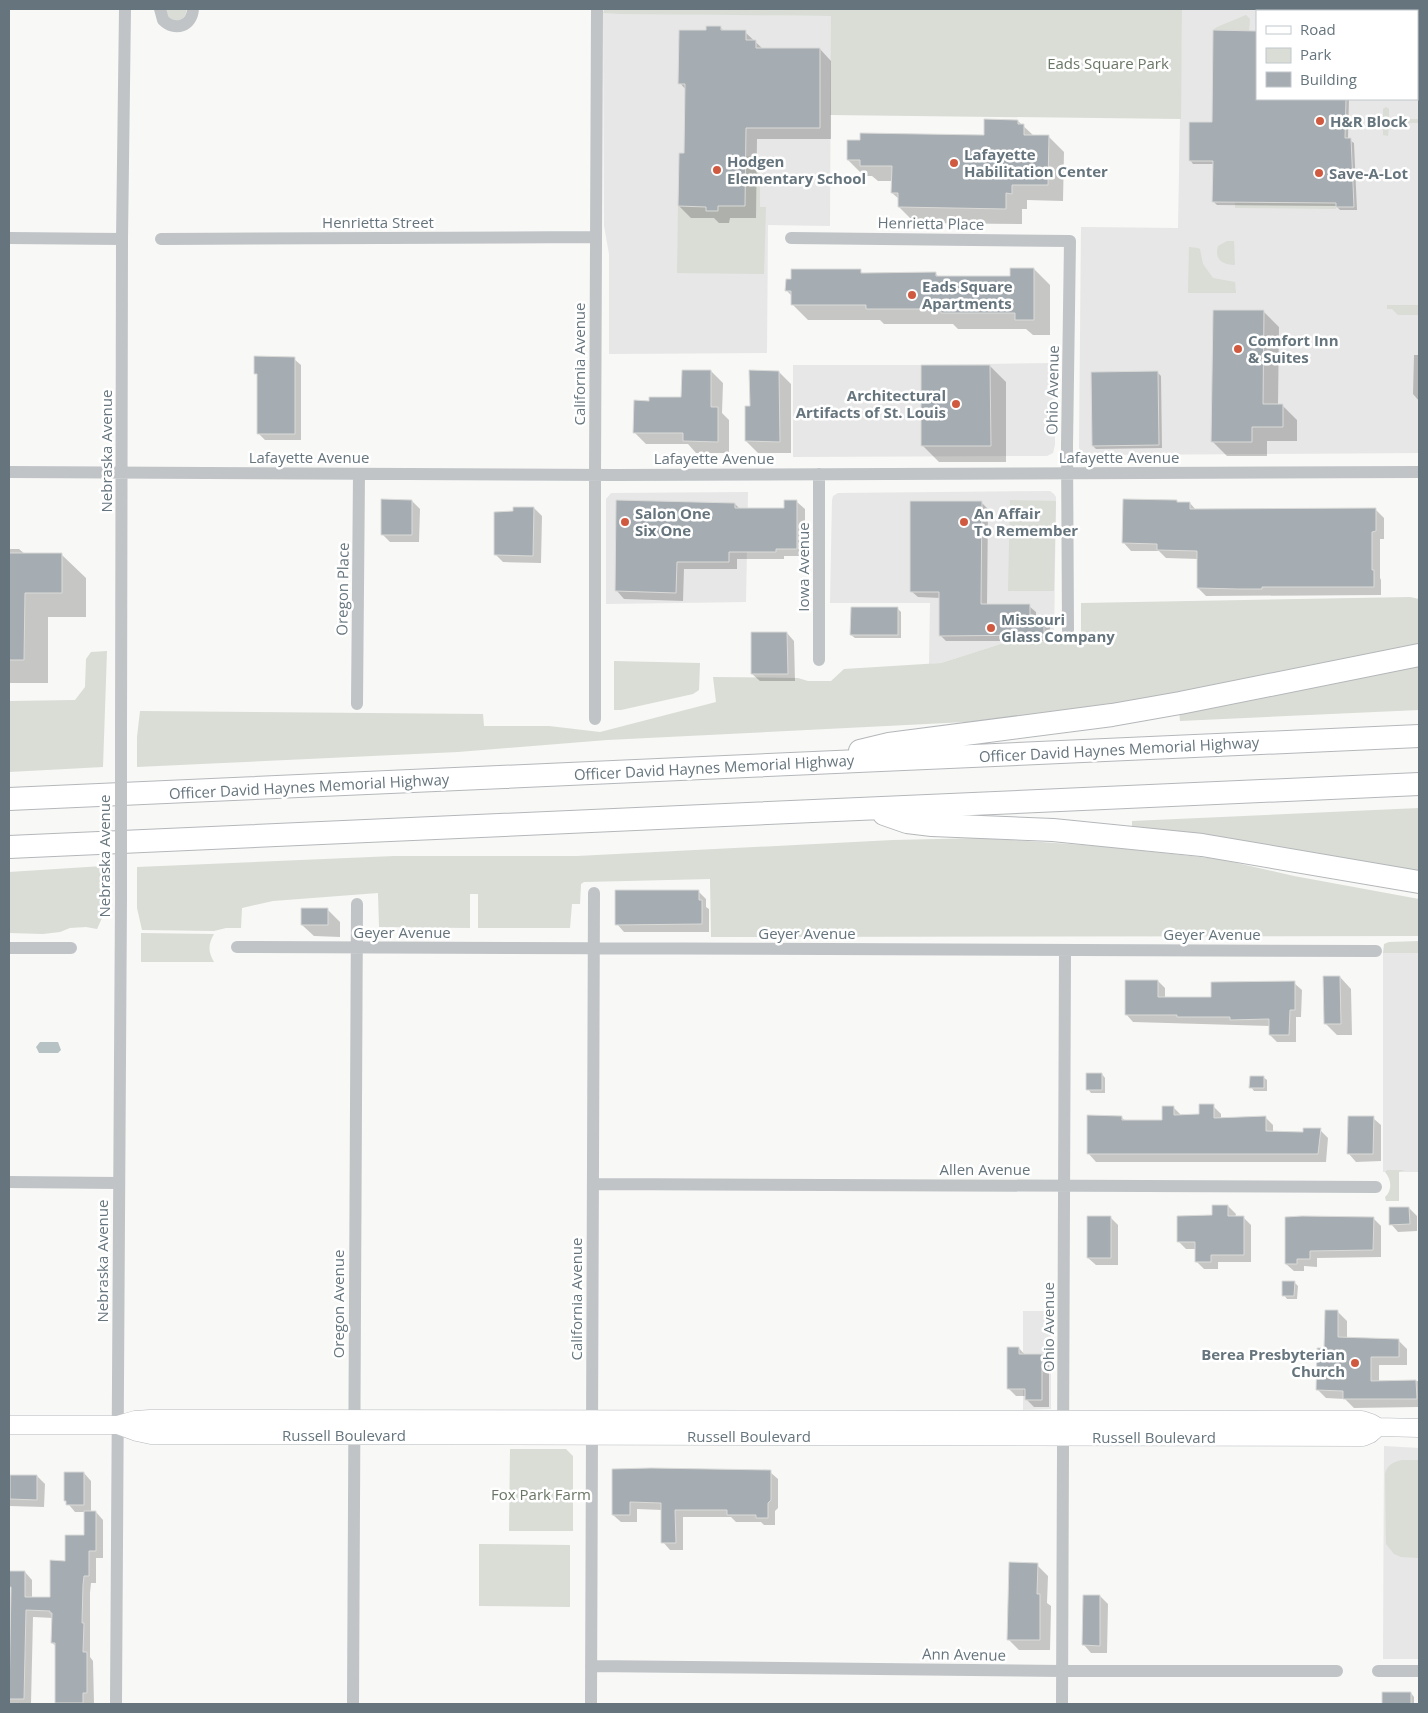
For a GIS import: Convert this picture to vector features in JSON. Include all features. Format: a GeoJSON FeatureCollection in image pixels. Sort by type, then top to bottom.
{"type":"FeatureCollection","features":[{"type":"Feature","properties":{"kind":"highway"},"geometry":{"type":"LineString","coordinates":[[810,763],[889,744],[1112,715],[1180,704],[1419,656]]}},
{"type":"Feature","properties":{"kind":"highway","name":"Officer David Haynes Memorial Highway"},"geometry":{"type":"LineString","coordinates":[[9,799],[1419,736]]}},
{"type":"Feature","properties":{"kind":"highway"},"geometry":{"type":"LineString","coordinates":[[9,847],[1419,784]]}},
{"type":"Feature","properties":{"kind":"highway"},"geometry":{"type":"LineString","coordinates":[[871,809],[907,822],[932,825],[1053,830],[1135,837],[1245,852],[1419,882]]}},
{"type":"Feature","properties":{"kind":"main road","name":"Russell Boulevard"},"geometry":{"type":"LineString","coordinates":[[9,1425],[118,1425],[135,1420],[150,1419],[354,1427],[1064,1428],[1362,1420],[1378,1427],[1419,1428]]}},
{"type":"Feature","properties":{"kind":"street","name":"Nebraska Avenue"},"geometry":{"type":"LineString","coordinates":[[116,1704],[121,898],[122,239],[125,9]]}},
{"type":"Feature","properties":{"kind":"street"},"geometry":{"type":"LineString","coordinates":[[160,9],[163,20],[167,24],[177,27],[182,26],[190,19],[193,9]]}},
{"type":"Feature","properties":{"kind":"street","name":"California Avenue"},"geometry":{"type":"LineString","coordinates":[[595,719],[597,9]]}},
{"type":"Feature","properties":{"kind":"street","name":"Henrietta Street"},"geometry":{"type":"LineString","coordinates":[[161,239],[596,237]]}},
{"type":"Feature","properties":{"kind":"street"},"geometry":{"type":"LineString","coordinates":[[9,238],[122,239]]}},
{"type":"Feature","properties":{"kind":"street","name":"Henrietta Place"},"geometry":{"type":"LineString","coordinates":[[791,238],[1070,241]]}},
{"type":"Feature","properties":{"kind":"street","name":"Ohio Avenue"},"geometry":{"type":"LineString","coordinates":[[1068,630],[1070,241]]}},
{"type":"Feature","properties":{"kind":"street","name":"Lafayette Avenue"},"geometry":{"type":"LineString","coordinates":[[9,472],[595,475],[1419,472]]}},
{"type":"Feature","properties":{"kind":"street","name":"Oregon Place"},"geometry":{"type":"LineString","coordinates":[[357,704],[359,474]]}},
{"type":"Feature","properties":{"kind":"street","name":"Iowa Avenue"},"geometry":{"type":"LineString","coordinates":[[819,474],[819,660]]}},
{"type":"Feature","properties":{"kind":"street","name":"California Avenue"},"geometry":{"type":"LineString","coordinates":[[590,1704],[594,893]]}},
{"type":"Feature","properties":{"kind":"street","name":"Oregon Avenue"},"geometry":{"type":"LineString","coordinates":[[352,1704],[356,904]]}},
{"type":"Feature","properties":{"kind":"street","name":"Geyer Avenue"},"geometry":{"type":"LineString","coordinates":[[237,947],[1376,951]]}},
{"type":"Feature","properties":{"kind":"street"},"geometry":{"type":"LineString","coordinates":[[9,948],[71,948]]}},
{"type":"Feature","properties":{"kind":"street","name":"Ohio Avenue"},"geometry":{"type":"LineString","coordinates":[[1062,1704],[1065,950]]}},
{"type":"Feature","properties":{"kind":"street"},"geometry":{"type":"LineString","coordinates":[[9,1182],[119,1183]]}},
{"type":"Feature","properties":{"kind":"street","name":"Allen Avenue"},"geometry":{"type":"LineString","coordinates":[[593,1184],[1376,1187]]}},
{"type":"Feature","properties":{"kind":"street","name":"Ann Avenue"},"geometry":{"type":"LineString","coordinates":[[591,1666],[1062,1671],[1337,1671]]}},
{"type":"Feature","properties":{"kind":"street"},"geometry":{"type":"LineString","coordinates":[[1378,1671],[1419,1671]]}},
{"type":"Feature","properties":{"kind":"shaded area"},"geometry":{"type":"Polygon","coordinates":[[[1182,9],[1419,9],[1419,453],[1083,454],[1079,448],[1081,227],[1178,228],[1182,9]]]}},
{"type":"Feature","properties":{"kind":"shaded area","name":"Hodgen Elementary School"},"geometry":{"type":"Polygon","coordinates":[[[603,13],[831,16],[830,226],[768,225],[767,353],[609,354],[609,254],[604,226],[603,13]]]}},
{"type":"Feature","properties":{"kind":"shaded area"},"geometry":{"type":"Polygon","coordinates":[[[1055,363],[1055,445],[1053,453],[1047,456],[793,457],[793,365],[1055,363]]]}},
{"type":"Feature","properties":{"kind":"shaded area"},"geometry":{"type":"Polygon","coordinates":[[[1050,491],[1056,497],[1054,639],[1013,640],[941,663],[929,664],[930,603],[830,603],[832,500],[833,496],[838,493],[1050,491]]]}},
{"type":"Feature","properties":{"kind":"shaded area"},"geometry":{"type":"Polygon","coordinates":[[[748,492],[746,602],[606,604],[606,499],[611,493],[748,492]]]}},
{"type":"Feature","properties":{"kind":"shaded area"},"geometry":{"type":"Polygon","coordinates":[[[1383,953],[1419,953],[1419,1172],[1383,1172],[1383,953]]]}},
{"type":"Feature","properties":{"kind":"shaded area"},"geometry":{"type":"Polygon","coordinates":[[[40,1042],[58,1042],[61,1050],[58,1053],[39,1053],[36,1047],[40,1042]]]}},
{"type":"Feature","properties":{"kind":"shaded area"},"geometry":{"type":"Polygon","coordinates":[[[1023,1311],[1051,1311],[1051,1409],[1023,1410],[1023,1311]]]}},
{"type":"Feature","properties":{"kind":"shaded area"},"geometry":{"type":"Polygon","coordinates":[[[1384,1446],[1419,1448],[1419,1659],[1383,1659],[1384,1446]]]}},
{"type":"Feature","properties":{"kind":"green space"},"geometry":{"type":"Polygon","coordinates":[[[165,9],[186,9],[186,14],[176,22],[167,17],[165,9]]]}},
{"type":"Feature","properties":{"kind":"green space","name":"Eads Square Park"},"geometry":{"type":"Polygon","coordinates":[[[604,9],[1182,9],[1181,119],[830,115],[831,16],[619,14],[603,13],[604,9]]]}},
{"type":"Feature","properties":{"kind":"green space"},"geometry":{"type":"Polygon","coordinates":[[[1246,15],[1250,19],[1249,31],[1213,30],[1217,27],[1246,15]]]}},
{"type":"Feature","properties":{"kind":"green space"},"geometry":{"type":"Polygon","coordinates":[[[1386,107],[1389,109],[1389,119],[1419,119],[1419,123],[1389,123],[1388,136],[1383,135],[1383,109],[1386,107]]]}},
{"type":"Feature","properties":{"kind":"green space"},"geometry":{"type":"Polygon","coordinates":[[[746,156],[760,156],[760,207],[766,207],[764,274],[677,273],[678,206],[706,207],[706,211],[718,211],[718,206],[745,206],[746,156]]]}},
{"type":"Feature","properties":{"kind":"green space"},"geometry":{"type":"Polygon","coordinates":[[[1235,202],[1336,203],[1336,209],[1235,208],[1235,202]]]}},
{"type":"Feature","properties":{"kind":"green space"},"geometry":{"type":"Polygon","coordinates":[[[1227,241],[1234,241],[1235,265],[1226,264],[1218,258],[1218,246],[1227,241]]]}},
{"type":"Feature","properties":{"kind":"green space"},"geometry":{"type":"Polygon","coordinates":[[[1189,247],[1200,249],[1203,264],[1213,278],[1235,282],[1236,293],[1188,293],[1189,247]]]}},
{"type":"Feature","properties":{"kind":"green space"},"geometry":{"type":"Polygon","coordinates":[[[1387,305],[1419,305],[1419,315],[1398,315],[1392,309],[1387,309],[1387,305]]]}},
{"type":"Feature","properties":{"kind":"green space"},"geometry":{"type":"Polygon","coordinates":[[[1010,500],[1056,501],[1054,591],[1008,591],[1010,500]]]}},
{"type":"Feature","properties":{"kind":"green space"},"geometry":{"type":"Polygon","coordinates":[[[1410,597],[1419,599],[1419,647],[1175,698],[1006,720],[607,740],[458,752],[137,767],[137,737],[140,711],[483,714],[484,726],[549,726],[600,732],[716,702],[713,677],[798,678],[808,681],[831,681],[844,669],[941,663],[1013,640],[1081,638],[1081,603],[1410,597]]]}},
{"type":"Feature","properties":{"kind":"green space"},"geometry":{"type":"Polygon","coordinates":[[[107,651],[103,767],[9,772],[9,701],[75,700],[85,687],[86,659],[91,652],[107,651]]]}},
{"type":"Feature","properties":{"kind":"green space"},"geometry":{"type":"Polygon","coordinates":[[[614,661],[700,663],[699,690],[693,694],[614,710],[614,661]]]}},
{"type":"Feature","properties":{"kind":"green space"},"geometry":{"type":"Polygon","coordinates":[[[1419,662],[1419,710],[1180,721],[1179,711],[1419,662]]]}},
{"type":"Feature","properties":{"kind":"green space"},"geometry":{"type":"Polygon","coordinates":[[[1419,808],[1419,873],[1132,829],[1132,821],[1419,808]]]}},
{"type":"Feature","properties":{"kind":"green space"},"geometry":{"type":"Polygon","coordinates":[[[982,838],[1099,846],[1219,859],[1294,876],[1419,899],[1419,936],[711,937],[710,879],[584,882],[581,884],[580,904],[572,904],[570,928],[478,928],[478,894],[470,894],[470,928],[379,927],[378,893],[273,901],[242,908],[241,928],[226,928],[214,931],[142,930],[137,908],[137,867],[394,856],[577,856],[893,840],[982,838]]]}},
{"type":"Feature","properties":{"kind":"green space"},"geometry":{"type":"Polygon","coordinates":[[[103,866],[102,918],[97,929],[86,927],[70,928],[60,932],[43,934],[9,933],[9,872],[103,866]]]}},
{"type":"Feature","properties":{"kind":"green space"},"geometry":{"type":"Polygon","coordinates":[[[141,933],[214,934],[210,948],[214,962],[141,962],[141,933]]]}},
{"type":"Feature","properties":{"kind":"green space"},"geometry":{"type":"Polygon","coordinates":[[[1419,941],[1419,953],[1383,953],[1384,944],[1389,942],[1419,941]]]}},
{"type":"Feature","properties":{"kind":"green space"},"geometry":{"type":"Polygon","coordinates":[[[1387,1170],[1405,1170],[1399,1172],[1399,1201],[1386,1201],[1385,1197],[1388,1194],[1390,1185],[1389,1178],[1385,1172],[1387,1170]]]}},
{"type":"Feature","properties":{"kind":"green space","name":"Fox Park Farm"},"geometry":{"type":"Polygon","coordinates":[[[510,1449],[566,1449],[573,1456],[573,1531],[509,1531],[510,1449]]]}},
{"type":"Feature","properties":{"kind":"green space"},"geometry":{"type":"Polygon","coordinates":[[[1402,1460],[1419,1460],[1418,1558],[1401,1557],[1394,1554],[1386,1544],[1385,1474],[1391,1464],[1402,1460]]]}},
{"type":"Feature","properties":{"kind":"green space"},"geometry":{"type":"Polygon","coordinates":[[[479,1544],[570,1545],[570,1607],[479,1606],[479,1544]]]}},
{"type":"Feature","properties":{"kind":"building"},"geometry":{"type":"Polygon","coordinates":[[[706,26],[721,26],[721,30],[746,30],[746,40],[756,40],[756,48],[820,48],[820,128],[746,128],[745,206],[718,206],[718,211],[706,211],[706,207],[678,206],[679,153],[684,153],[685,84],[678,84],[679,30],[706,30],[706,26]]]}},
{"type":"Feature","properties":{"kind":"building"},"geometry":{"type":"Polygon","coordinates":[[[1213,30],[1256,31],[1256,100],[1346,100],[1345,138],[1351,138],[1354,207],[1336,207],[1336,203],[1212,202],[1213,161],[1189,161],[1189,122],[1212,122],[1213,30]]]}},
{"type":"Feature","properties":{"kind":"building","name":"Lafayette Habilitation Center"},"geometry":{"type":"Polygon","coordinates":[[[984,119],[1018,120],[1018,124],[1024,124],[1024,135],[1049,135],[1048,185],[1012,185],[1012,194],[1006,193],[1006,209],[898,207],[898,193],[891,193],[892,166],[860,166],[860,160],[847,160],[847,140],[860,140],[860,133],[984,135],[984,119]]]}},
{"type":"Feature","properties":{"kind":"building","name":"Eads Square Apartments"},"geometry":{"type":"Polygon","coordinates":[[[1010,268],[1034,268],[1034,320],[1015,320],[1015,313],[941,313],[941,309],[866,309],[866,305],[791,305],[791,291],[785,291],[786,279],[791,279],[791,269],[861,269],[861,273],[936,272],[936,276],[1010,276],[1010,268]]]}},
{"type":"Feature","properties":{"kind":"building","name":"Comfort Inn & Suites"},"geometry":{"type":"Polygon","coordinates":[[[1213,310],[1264,310],[1263,404],[1283,404],[1283,427],[1252,427],[1252,442],[1211,442],[1213,310]]]}},
{"type":"Feature","properties":{"kind":"building"},"geometry":{"type":"Polygon","coordinates":[[[254,356],[295,357],[295,434],[257,434],[257,374],[254,374],[254,356]]]}},
{"type":"Feature","properties":{"kind":"building","name":"Architectural Artifacts of St. Louis"},"geometry":{"type":"Polygon","coordinates":[[[921,365],[990,365],[991,446],[921,446],[921,365]]]}},
{"type":"Feature","properties":{"kind":"building"},"geometry":{"type":"Polygon","coordinates":[[[682,370],[711,370],[711,407],[718,407],[718,442],[683,441],[683,433],[633,433],[634,400],[649,401],[649,397],[681,397],[682,370]]]}},
{"type":"Feature","properties":{"kind":"building"},"geometry":{"type":"Polygon","coordinates":[[[749,370],[779,371],[780,442],[745,441],[745,406],[750,406],[749,370]]]}},
{"type":"Feature","properties":{"kind":"building"},"geometry":{"type":"Polygon","coordinates":[[[1158,371],[1159,445],[1092,446],[1091,372],[1158,371]]]}},
{"type":"Feature","properties":{"kind":"building"},"geometry":{"type":"Polygon","coordinates":[[[381,499],[412,500],[412,535],[381,535],[381,499]]]}},
{"type":"Feature","properties":{"kind":"building"},"geometry":{"type":"Polygon","coordinates":[[[1123,499],[1177,500],[1177,502],[1190,502],[1190,509],[1376,508],[1376,531],[1372,532],[1374,587],[1197,588],[1197,551],[1157,550],[1157,544],[1122,543],[1123,499]]]}},
{"type":"Feature","properties":{"kind":"building"},"geometry":{"type":"Polygon","coordinates":[[[616,500],[735,503],[735,508],[784,508],[784,500],[797,500],[797,549],[776,549],[776,552],[729,552],[729,562],[677,562],[676,593],[615,591],[616,500]]]}},
{"type":"Feature","properties":{"kind":"building"},"geometry":{"type":"Polygon","coordinates":[[[910,501],[982,501],[981,604],[1030,604],[1030,620],[1044,620],[1044,635],[939,636],[939,592],[910,592],[910,501]]]}},
{"type":"Feature","properties":{"kind":"building"},"geometry":{"type":"Polygon","coordinates":[[[513,507],[534,507],[533,556],[494,555],[494,512],[513,511],[513,507]]]}},
{"type":"Feature","properties":{"kind":"building"},"geometry":{"type":"Polygon","coordinates":[[[9,553],[62,553],[62,593],[25,593],[24,660],[9,660],[9,553]]]}},
{"type":"Feature","properties":{"kind":"building"},"geometry":{"type":"Polygon","coordinates":[[[851,607],[898,607],[898,635],[850,635],[851,607]]]}},
{"type":"Feature","properties":{"kind":"building"},"geometry":{"type":"Polygon","coordinates":[[[751,632],[787,632],[788,674],[751,674],[751,632]]]}},
{"type":"Feature","properties":{"kind":"building"},"geometry":{"type":"Polygon","coordinates":[[[615,890],[699,890],[699,900],[702,900],[702,924],[615,925],[615,890]]]}},
{"type":"Feature","properties":{"kind":"building"},"geometry":{"type":"Polygon","coordinates":[[[301,908],[328,908],[328,925],[301,925],[301,908]]]}},
{"type":"Feature","properties":{"kind":"building"},"geometry":{"type":"Polygon","coordinates":[[[1323,976],[1340,976],[1341,1024],[1324,1024],[1323,976]]]}},
{"type":"Feature","properties":{"kind":"building"},"geometry":{"type":"Polygon","coordinates":[[[1125,980],[1158,980],[1158,997],[1211,997],[1211,982],[1295,981],[1295,1010],[1290,1010],[1289,1035],[1269,1035],[1269,1019],[1230,1020],[1230,1017],[1125,1015],[1125,980]]]}},
{"type":"Feature","properties":{"kind":"building"},"geometry":{"type":"Polygon","coordinates":[[[1086,1073],[1102,1073],[1102,1090],[1086,1090],[1086,1073]]]}},
{"type":"Feature","properties":{"kind":"building"},"geometry":{"type":"Polygon","coordinates":[[[1250,1076],[1264,1076],[1264,1088],[1249,1088],[1250,1076]]]}},
{"type":"Feature","properties":{"kind":"building"},"geometry":{"type":"Polygon","coordinates":[[[1199,1104],[1214,1104],[1214,1118],[1266,1116],[1266,1131],[1303,1132],[1303,1128],[1321,1128],[1318,1154],[1087,1154],[1087,1115],[1122,1116],[1122,1120],[1162,1120],[1162,1106],[1174,1106],[1174,1115],[1199,1114],[1199,1104]]]}},
{"type":"Feature","properties":{"kind":"building"},"geometry":{"type":"Polygon","coordinates":[[[1348,1116],[1374,1116],[1373,1154],[1347,1154],[1348,1116]]]}},
{"type":"Feature","properties":{"kind":"building"},"geometry":{"type":"Polygon","coordinates":[[[1212,1205],[1228,1205],[1228,1216],[1244,1216],[1244,1255],[1211,1255],[1211,1262],[1195,1262],[1195,1242],[1177,1242],[1177,1216],[1212,1215],[1212,1205]]]}},
{"type":"Feature","properties":{"kind":"building"},"geometry":{"type":"Polygon","coordinates":[[[1389,1207],[1409,1207],[1410,1224],[1389,1225],[1389,1207]]]}},
{"type":"Feature","properties":{"kind":"building"},"geometry":{"type":"Polygon","coordinates":[[[1087,1216],[1111,1216],[1111,1258],[1087,1258],[1087,1216]]]}},
{"type":"Feature","properties":{"kind":"building"},"geometry":{"type":"Polygon","coordinates":[[[1285,1217],[1374,1217],[1373,1250],[1310,1251],[1310,1259],[1297,1259],[1297,1264],[1285,1264],[1285,1217]]]}},
{"type":"Feature","properties":{"kind":"building"},"geometry":{"type":"Polygon","coordinates":[[[1282,1281],[1295,1281],[1294,1296],[1282,1296],[1282,1281]]]}},
{"type":"Feature","properties":{"kind":"building"},"geometry":{"type":"Polygon","coordinates":[[[1325,1310],[1338,1310],[1338,1337],[1399,1339],[1399,1357],[1371,1357],[1371,1381],[1416,1380],[1417,1399],[1343,1399],[1343,1391],[1316,1390],[1317,1348],[1324,1348],[1325,1310]]]}},
{"type":"Feature","properties":{"kind":"building"},"geometry":{"type":"Polygon","coordinates":[[[1007,1347],[1019,1347],[1019,1354],[1042,1354],[1042,1400],[1025,1400],[1025,1389],[1007,1389],[1007,1347]]]}},
{"type":"Feature","properties":{"kind":"building"},"geometry":{"type":"Polygon","coordinates":[[[612,1469],[771,1470],[771,1500],[768,1503],[768,1518],[756,1518],[756,1515],[727,1515],[727,1510],[675,1510],[676,1543],[661,1543],[661,1503],[630,1502],[630,1515],[612,1515],[612,1469]]]}},
{"type":"Feature","properties":{"kind":"building"},"geometry":{"type":"Polygon","coordinates":[[[64,1472],[84,1472],[84,1505],[66,1505],[66,1501],[64,1501],[64,1472]]]}},
{"type":"Feature","properties":{"kind":"building"},"geometry":{"type":"Polygon","coordinates":[[[10,1475],[37,1475],[37,1500],[10,1499],[10,1475]]]}},
{"type":"Feature","properties":{"kind":"building"},"geometry":{"type":"Polygon","coordinates":[[[84,1511],[96,1511],[96,1551],[89,1551],[89,1576],[84,1576],[83,1585],[83,1652],[87,1652],[87,1693],[83,1693],[83,1703],[55,1703],[55,1643],[51,1643],[52,1613],[50,1611],[26,1610],[24,1699],[9,1699],[11,1587],[9,1587],[9,1571],[25,1571],[25,1597],[50,1597],[50,1560],[65,1561],[65,1535],[84,1535],[84,1511]]]}},
{"type":"Feature","properties":{"kind":"building"},"geometry":{"type":"Polygon","coordinates":[[[1009,1562],[1038,1563],[1037,1594],[1040,1594],[1040,1640],[1007,1640],[1009,1562]]]}},
{"type":"Feature","properties":{"kind":"building"},"geometry":{"type":"Polygon","coordinates":[[[1083,1595],[1100,1595],[1100,1646],[1082,1645],[1083,1595]]]}},
{"type":"Feature","properties":{"kind":"building"},"geometry":{"type":"Polygon","coordinates":[[[1382,1692],[1411,1692],[1411,1704],[1382,1704],[1382,1692]]]}},
{"type":"Feature","properties":{"kind":"place","name":"H&R Block"},"geometry":{"type":"Point","coordinates":[1320,121]}},
{"type":"Feature","properties":{"kind":"place","name":"Lafayette Habilitation Center"},"geometry":{"type":"Point","coordinates":[954,163]}},
{"type":"Feature","properties":{"kind":"place","name":"Hodgen Elementary School"},"geometry":{"type":"Point","coordinates":[717,170]}},
{"type":"Feature","properties":{"kind":"place","name":"Save-A-Lot"},"geometry":{"type":"Point","coordinates":[1319,173]}},
{"type":"Feature","properties":{"kind":"place","name":"Eads Square Apartments"},"geometry":{"type":"Point","coordinates":[912,295]}},
{"type":"Feature","properties":{"kind":"place","name":"Comfort Inn & Suites"},"geometry":{"type":"Point","coordinates":[1238,349]}},
{"type":"Feature","properties":{"kind":"place","name":"Architectural Artifacts of St. Louis"},"geometry":{"type":"Point","coordinates":[956,404]}},
{"type":"Feature","properties":{"kind":"place","name":"Salon One Six One"},"geometry":{"type":"Point","coordinates":[625,522]}},
{"type":"Feature","properties":{"kind":"place","name":"An Affair To Remember"},"geometry":{"type":"Point","coordinates":[964,522]}},
{"type":"Feature","properties":{"kind":"place","name":"Missouri Glass Company"},"geometry":{"type":"Point","coordinates":[991,628]}},
{"type":"Feature","properties":{"kind":"place","name":"Berea Presbyterian Church"},"geometry":{"type":"Point","coordinates":[1355,1363]}}]}
